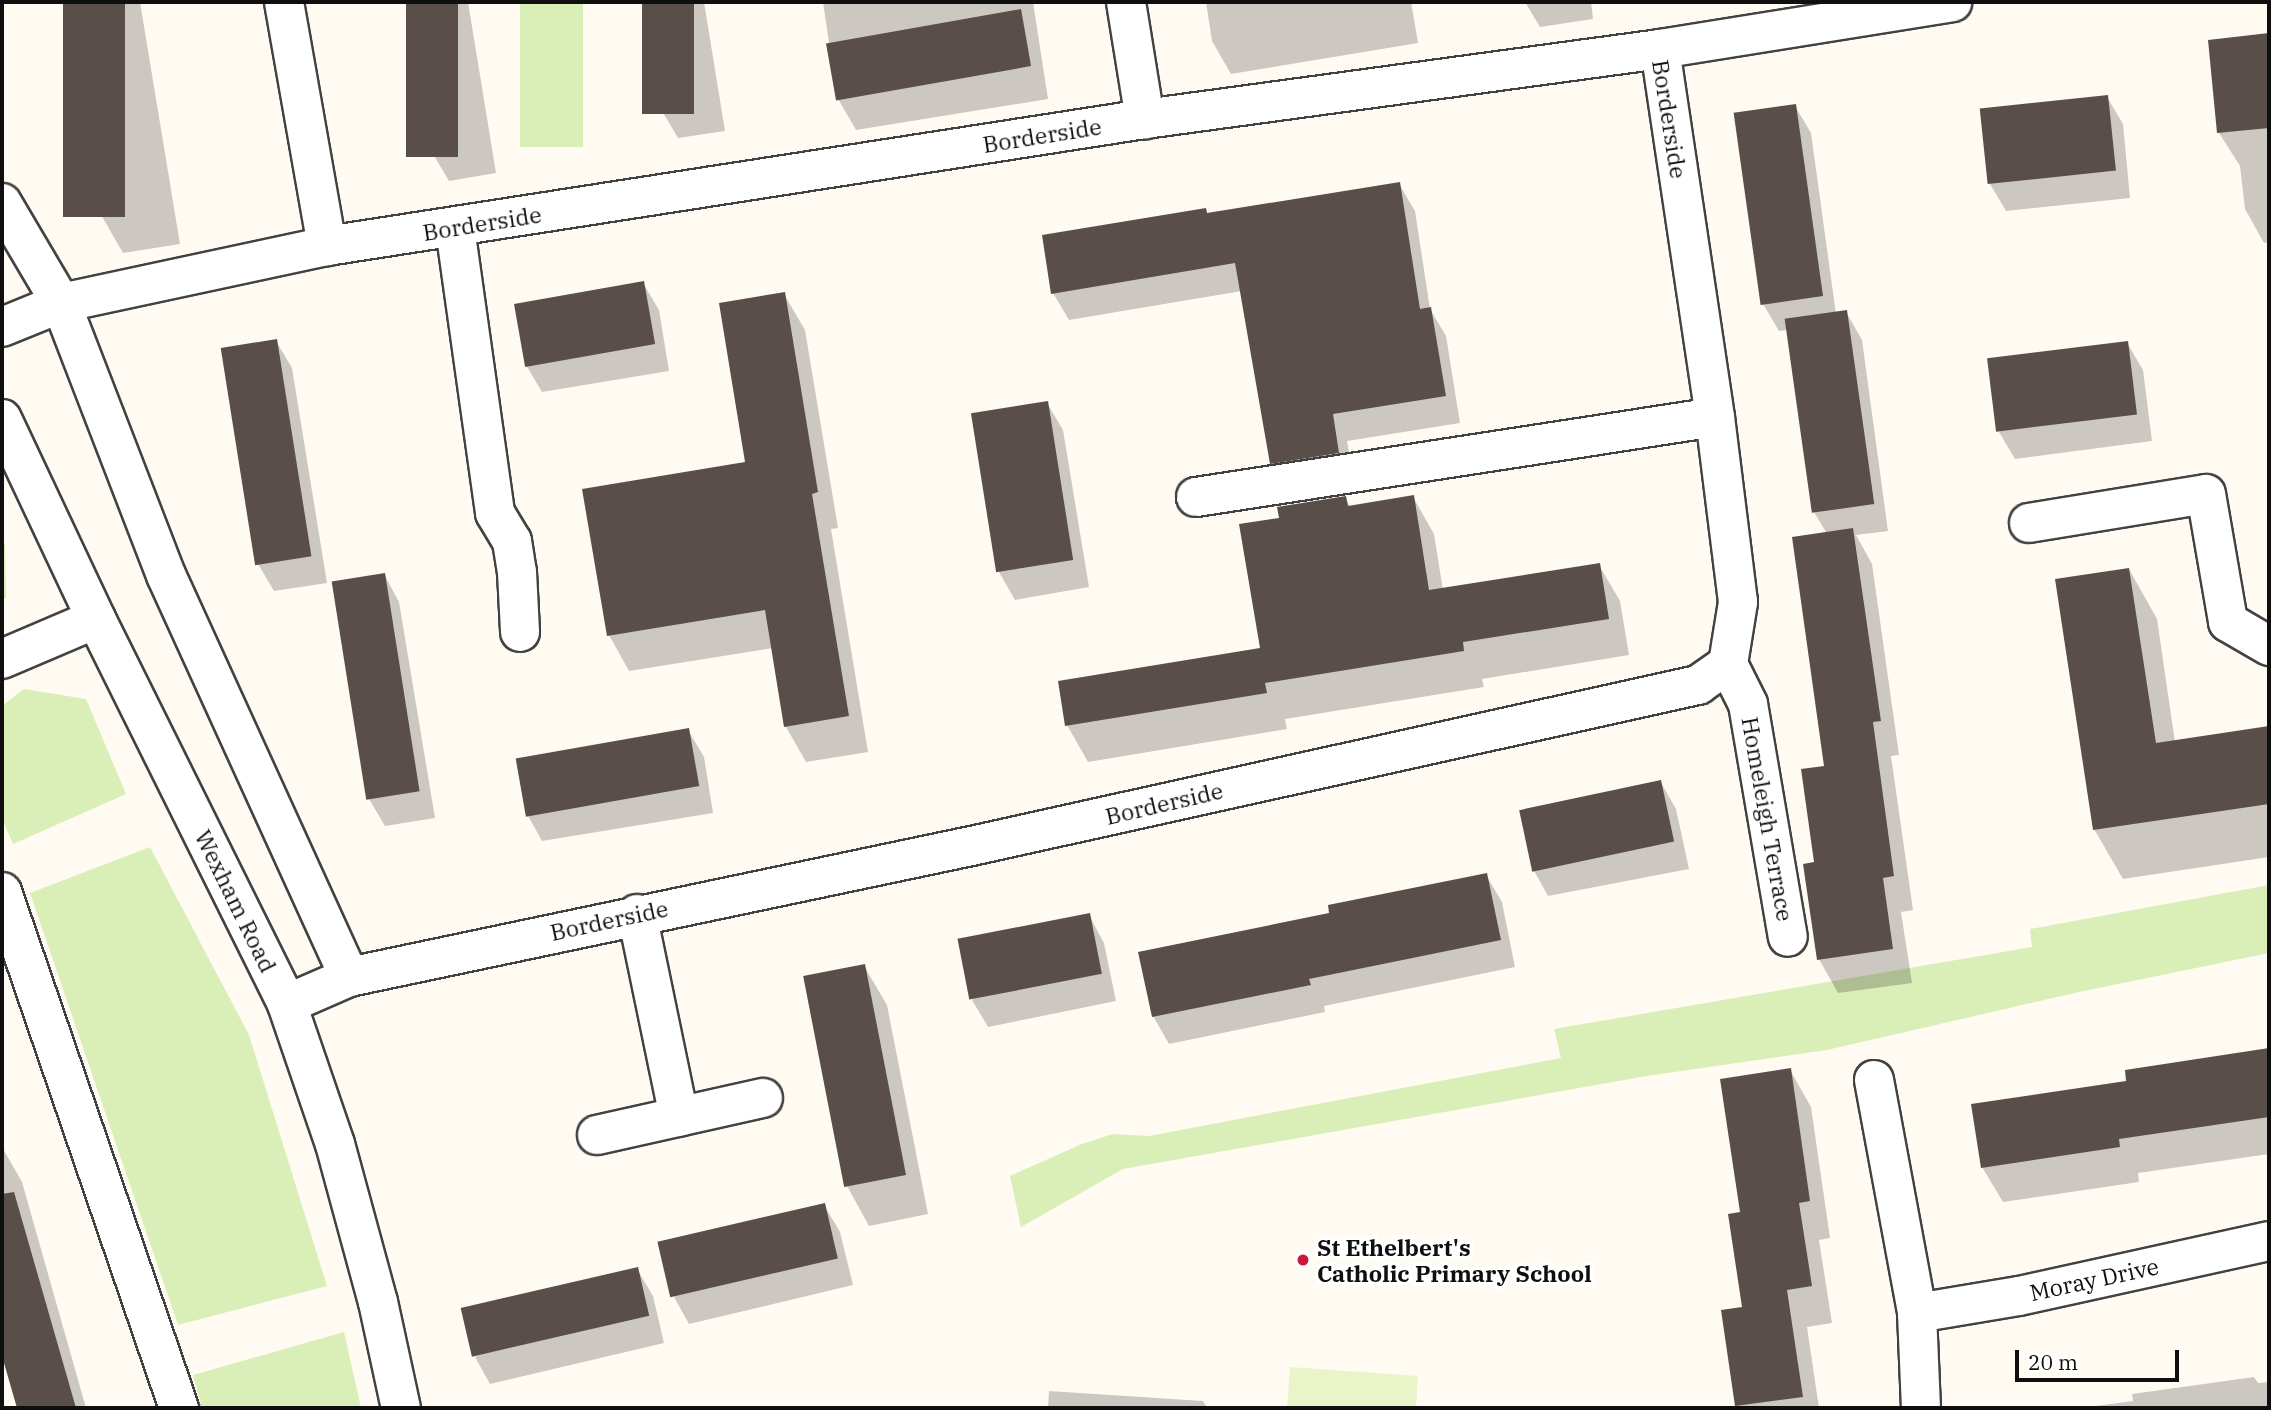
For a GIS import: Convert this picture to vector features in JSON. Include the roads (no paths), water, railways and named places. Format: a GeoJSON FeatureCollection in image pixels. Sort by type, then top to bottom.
{"type":"FeatureCollection","features":[{"type":"Feature","properties":{"kind":"street"},"geometry":{"type":"LineString","coordinates":[[284,2],[327,246]]}},
{"type":"Feature","properties":{"kind":"street"},"geometry":{"type":"LineString","coordinates":[[1126,2],[1144,119]]}},
{"type":"Feature","properties":{"kind":"street"},"geometry":{"type":"LineString","coordinates":[[1660,49],[1952,2]]}},
{"type":"Feature","properties":{"kind":"street","name":"Borderside"},"geometry":{"type":"LineString","coordinates":[[2,327],[61,303],[327,246],[1144,119],[1660,49],[1715,417],[1738,602],[1728,664],[1698,685],[975,845],[637,914],[349,977],[287,1003]]}},
{"type":"Feature","properties":{"kind":"street"},"geometry":{"type":"LineString","coordinates":[[2,203],[61,303],[166,575],[349,977]]}},
{"type":"Feature","properties":{"kind":"street"},"geometry":{"type":"LineString","coordinates":[[455,228],[495,513],[512,541],[517,572],[520,632]]}},
{"type":"Feature","properties":{"kind":"street"},"geometry":{"type":"LineString","coordinates":[[1196,497],[1715,417]]}},
{"type":"Feature","properties":{"kind":"street","name":"Wexham Road"},"geometry":{"type":"LineString","coordinates":[[2,419],[96,620],[287,1003],[335,1144],[378,1303],[401,1408]]}},
{"type":"Feature","properties":{"kind":"street"},"geometry":{"type":"LineString","coordinates":[[2029,523],[2206,494],[2228,622],[2269,646]]}},
{"type":"Feature","properties":{"kind":"street"},"geometry":{"type":"LineString","coordinates":[[2,659],[96,620]]}},
{"type":"Feature","properties":{"kind":"street","name":"Homeleigh Terrace"},"geometry":{"type":"LineString","coordinates":[[1728,664],[1748,704],[1788,937]]}},
{"type":"Feature","properties":{"kind":"street"},"geometry":{"type":"LineString","coordinates":[[2,892],[179,1408]]}},
{"type":"Feature","properties":{"kind":"street"},"geometry":{"type":"LineString","coordinates":[[637,914],[679,1116]]}},
{"type":"Feature","properties":{"kind":"street"},"geometry":{"type":"LineString","coordinates":[[1874,1080],[1917,1314],[1921,1408]]}},
{"type":"Feature","properties":{"kind":"street"},"geometry":{"type":"LineString","coordinates":[[597,1135],[763,1098]]}},
{"type":"Feature","properties":{"kind":"street","name":"Moray Drive"},"geometry":{"type":"LineString","coordinates":[[1917,1314],[2019,1296],[2269,1241]]}},
{"type":"Feature","properties":{"kind":"place","name":"St Ethelbert's Catholic Primary School"},"geometry":{"type":"Point","coordinates":[1303,1260]}}]}
